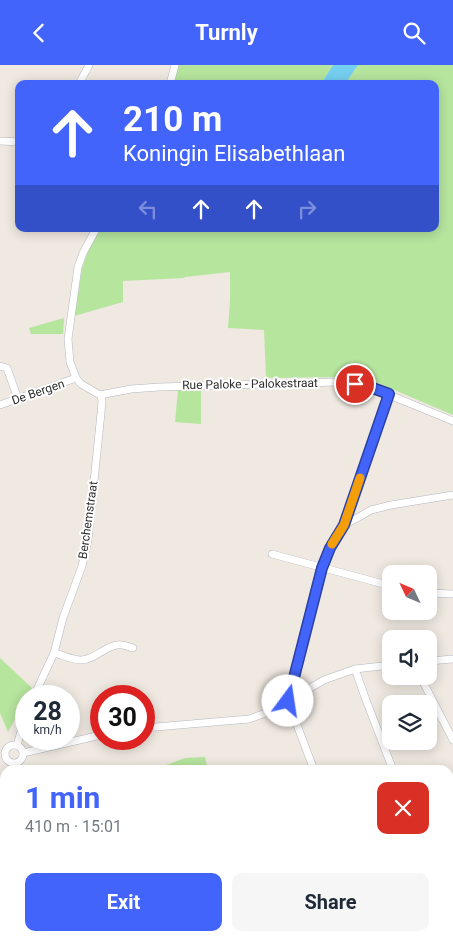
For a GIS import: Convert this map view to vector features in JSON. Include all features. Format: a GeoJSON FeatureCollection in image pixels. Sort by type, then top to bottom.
{"type":"FeatureCollection","features":[{"type":"Feature","properties":{"kind":"street"},"geometry":{"type":"LineString","coordinates":[[81,80],[89,65]]}},
{"type":"Feature","properties":{"kind":"street"},"geometry":{"type":"LineString","coordinates":[[171,80],[175,65]]}},
{"type":"Feature","properties":{"kind":"street"},"geometry":{"type":"LineString","coordinates":[[0,141],[15,142]]}},
{"type":"Feature","properties":{"kind":"street"},"geometry":{"type":"LineString","coordinates":[[94,232],[78,267],[68,350],[76,378],[81,384],[100,395]]}},
{"type":"Feature","properties":{"kind":"street"},"geometry":{"type":"LineString","coordinates":[[0,366],[7,368],[18,399]]}},
{"type":"Feature","properties":{"kind":"street","name":"De Bergen"},"geometry":{"type":"LineString","coordinates":[[0,405],[76,378]]}},
{"type":"Feature","properties":{"kind":"street","name":"Rue Paloke - Palokestraat"},"geometry":{"type":"LineString","coordinates":[[100,395],[131,389],[168,386],[338,382],[370,387],[453,421]]}},
{"type":"Feature","properties":{"kind":"street"},"geometry":{"type":"LineString","coordinates":[[312,765],[288,701],[322,568],[330,548],[344,525],[389,394]]}},
{"type":"Feature","properties":{"kind":"street","name":"Berchemstraat"},"geometry":{"type":"LineString","coordinates":[[39,685],[54,653],[63,618],[82,566],[88,540],[101,413],[102,400],[100,395]]}},
{"type":"Feature","properties":{"kind":"street"},"geometry":{"type":"LineString","coordinates":[[344,525],[371,510],[453,495]]}},
{"type":"Feature","properties":{"kind":"street"},"geometry":{"type":"LineString","coordinates":[[272,555],[382,584]]}},
{"type":"Feature","properties":{"kind":"street"},"geometry":{"type":"LineString","coordinates":[[438,593],[453,594]]}},
{"type":"Feature","properties":{"kind":"street"},"geometry":{"type":"LineString","coordinates":[[54,653],[82,660],[90,658],[109,647],[121,644],[133,648]]}},
{"type":"Feature","properties":{"kind":"street"},"geometry":{"type":"LineString","coordinates":[[437,660],[453,659]]}},
{"type":"Feature","properties":{"kind":"street"},"geometry":{"type":"LineString","coordinates":[[155,727],[249,719],[268,712],[324,680],[355,669],[382,666]]}},
{"type":"Feature","properties":{"kind":"street"},"geometry":{"type":"LineString","coordinates":[[355,669],[391,765]]}},
{"type":"Feature","properties":{"kind":"street"},"geometry":{"type":"LineString","coordinates":[[425,685],[453,741]]}},
{"type":"Feature","properties":{"kind":"street"},"geometry":{"type":"LineString","coordinates":[[23,753],[90,737]]}},
{"type":"Feature","properties":{"kind":"street"},"geometry":{"type":"LineString","coordinates":[[3,758],[6,749],[11,745],[15,745]]}},
{"type":"Feature","properties":{"kind":"street"},"geometry":{"type":"LineString","coordinates":[[14,765],[21,759],[23,753],[22,750]]}},
{"type":"Feature","properties":{"kind":"green space"},"geometry":{"type":"Polygon","coordinates":[[[178,65],[333,65],[324,80],[174,80],[178,65]]]}},
{"type":"Feature","properties":{"kind":"green space"},"geometry":{"type":"Polygon","coordinates":[[[358,65],[453,65],[453,415],[378,383],[363,379],[346,377],[266,378],[264,330],[228,328],[230,272],[184,278],[123,281],[123,302],[74,316],[82,269],[90,245],[98,232],[439,232],[439,80],[348,80],[358,65]]]}},
{"type":"Feature","properties":{"kind":"green space"},"geometry":{"type":"Polygon","coordinates":[[[64,318],[63,334],[31,334],[29,328],[64,318]]]}},
{"type":"Feature","properties":{"kind":"green space"},"geometry":{"type":"Polygon","coordinates":[[[178,390],[201,390],[201,424],[175,422],[178,390]]]}},
{"type":"Feature","properties":{"kind":"green space"},"geometry":{"type":"Polygon","coordinates":[[[0,658],[29,685],[15,685],[15,719],[8,732],[0,713],[0,658]]]}},
{"type":"Feature","properties":{"kind":"green space"},"geometry":{"type":"Polygon","coordinates":[[[205,757],[207,765],[166,765],[185,758],[205,757]]]}},
{"type":"Feature","properties":{"kind":"water"},"geometry":{"type":"Polygon","coordinates":[[[333,65],[358,65],[348,80],[324,80],[333,65]]]}},
{"type":"Feature","properties":{"kind":"slow traffic"},"geometry":{"type":"LineString","coordinates":[[332,544],[344,525],[360,478]]}},
{"type":"Feature","properties":{"kind":"route"},"geometry":{"type":"LineString","coordinates":[[288,701],[322,568],[330,548],[344,525],[389,394],[355,384]]}}]}
